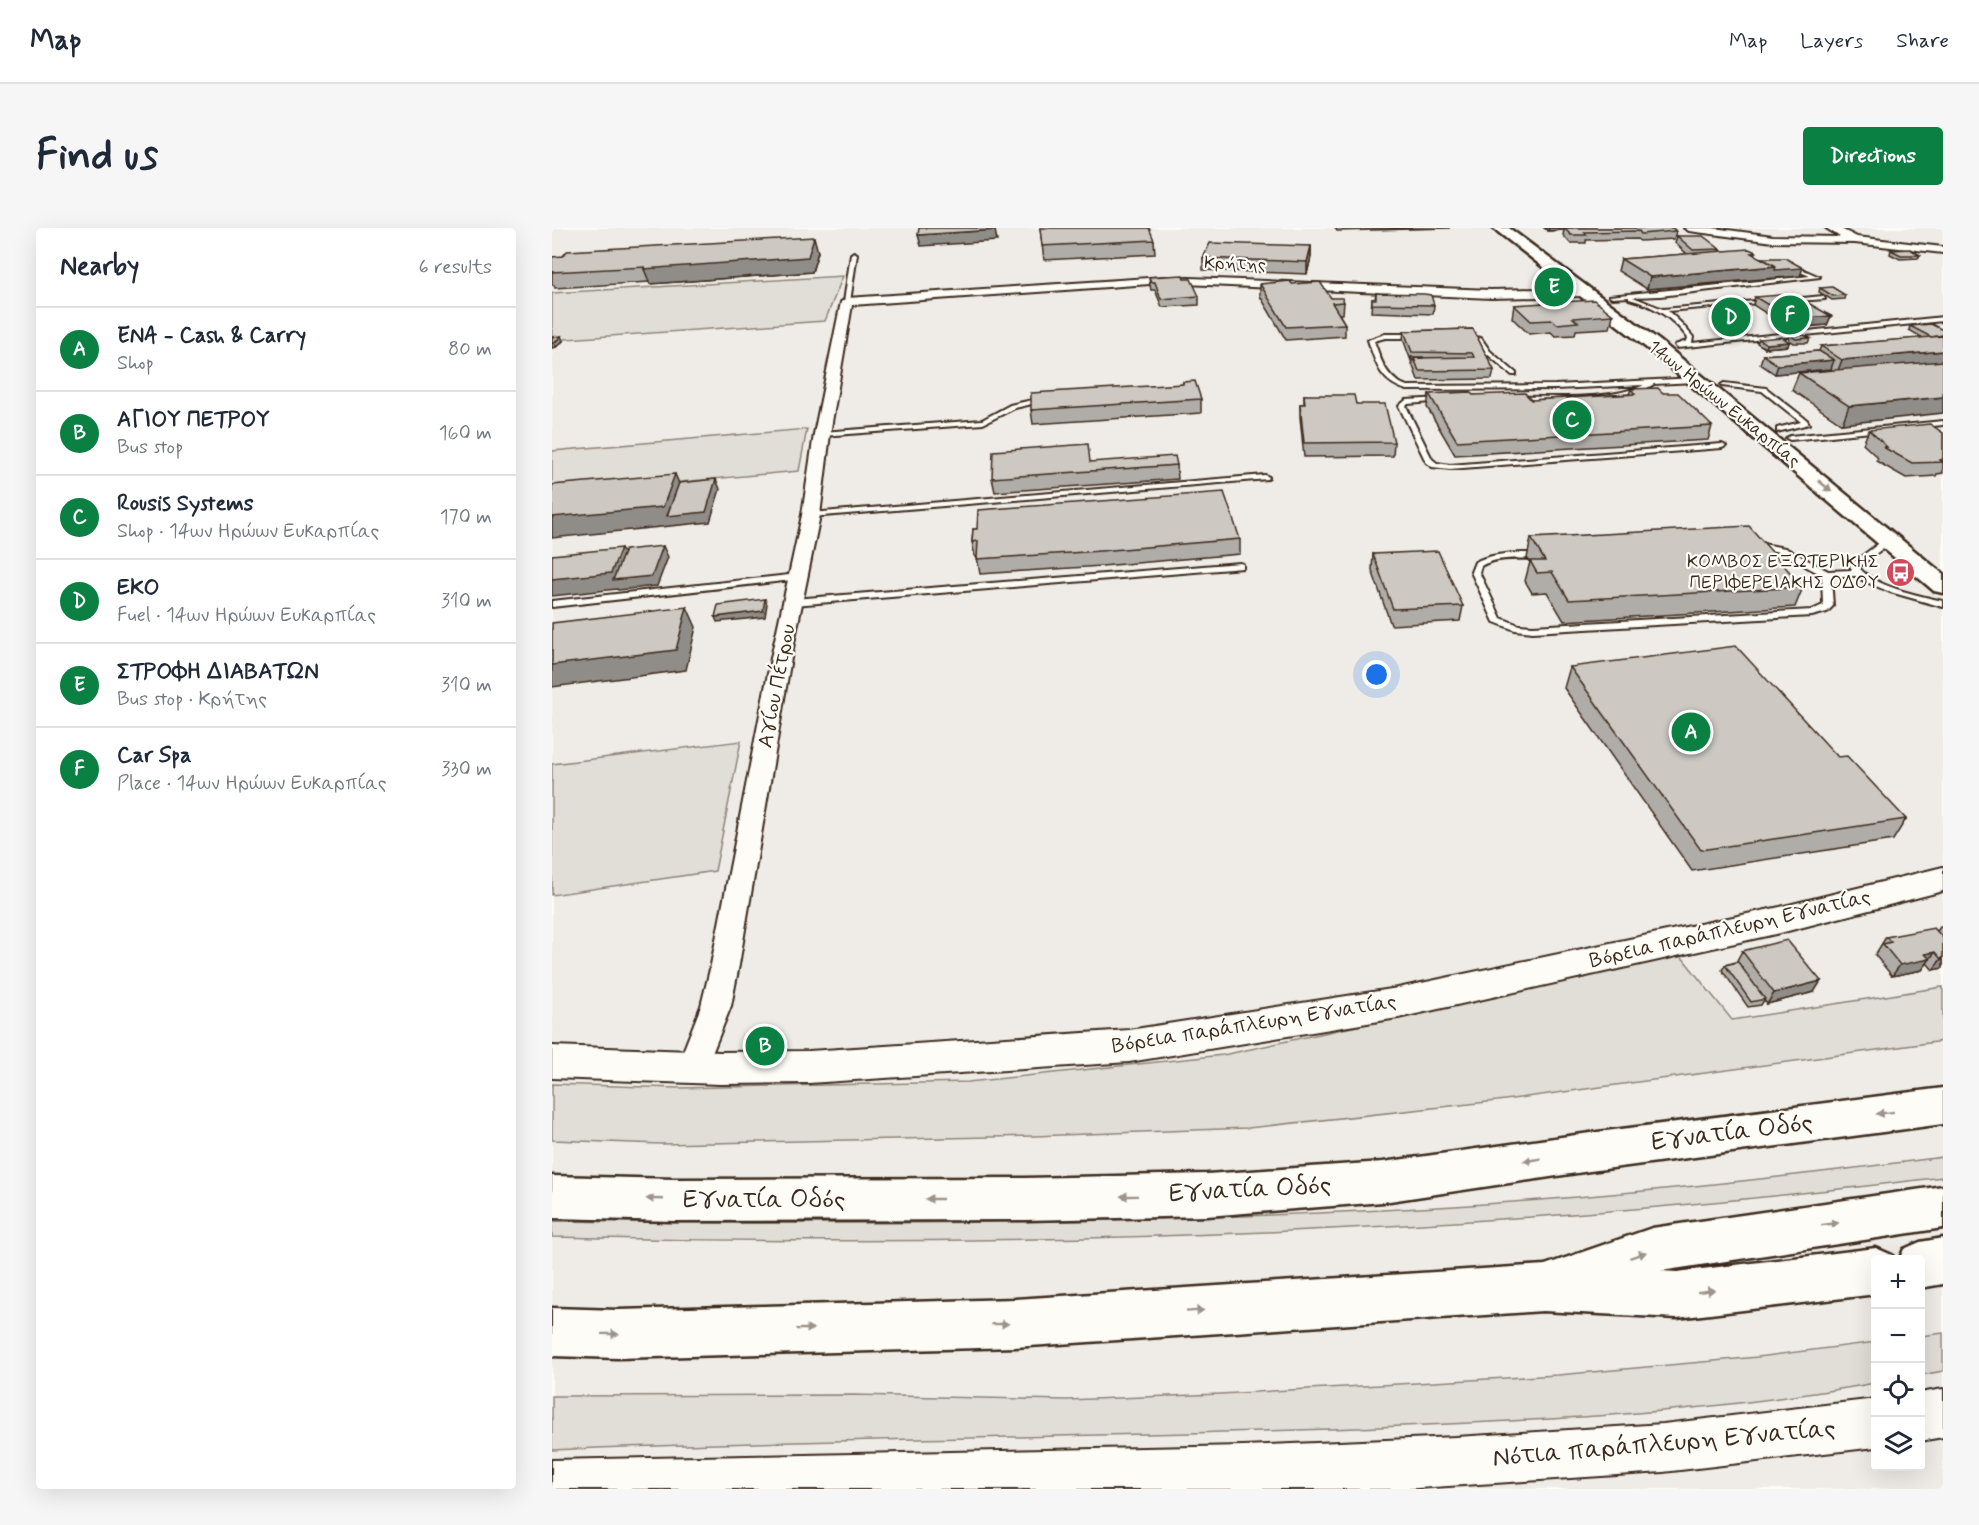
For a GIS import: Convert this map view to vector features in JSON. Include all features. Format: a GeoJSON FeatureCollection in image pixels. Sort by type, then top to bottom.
{"type":"FeatureCollection","features":[{"type":"Feature","properties":{"kind":"main road","name":"14ων Ηρώων Ευκαρπίας"},"geometry":{"type":"LineString","coordinates":[[1500,228],[1696,380],[1943,586]]}},
{"type":"Feature","properties":{"kind":"main road","name":"14ων Ηρώων Ευκαρπίας"},"geometry":{"type":"LineString","coordinates":[[1516,228],[1612,296],[1677,346],[1943,563]]}},
{"type":"Feature","properties":{"kind":"main road","name":"Εγνατία Οδός"},"geometry":{"type":"LineString","coordinates":[[552,1197],[698,1200],[1013,1199],[1207,1195],[1383,1182],[1590,1152],[1943,1106]]}},
{"type":"Feature","properties":{"kind":"main road"},"geometry":{"type":"LineString","coordinates":[[1543,1288],[1652,1251],[1943,1207]]}},
{"type":"Feature","properties":{"kind":"main road"},"geometry":{"type":"LineString","coordinates":[[1925,1263],[1943,1261]]}},
{"type":"Feature","properties":{"kind":"main road"},"geometry":{"type":"LineString","coordinates":[[552,1332],[618,1334],[1015,1323],[1543,1288],[1677,1295],[1871,1271]]}},
{"type":"Feature","properties":{"kind":"street"},"geometry":{"type":"LineString","coordinates":[[1689,228],[1773,239],[1855,240],[1943,250]]}},
{"type":"Feature","properties":{"kind":"street"},"geometry":{"type":"LineString","coordinates":[[1831,228],[1855,240]]}},
{"type":"Feature","properties":{"kind":"street","name":"Κρήτης"},"geometry":{"type":"LineString","coordinates":[[847,302],[1164,280],[1491,294],[1585,292]]}},
{"type":"Feature","properties":{"kind":"street","name":"Αγίου Πέτρου"},"geometry":{"type":"LineString","coordinates":[[692,1067],[720,990],[781,658],[811,515],[822,434],[847,302]]}},
{"type":"Feature","properties":{"kind":"street","name":"Βόρεια παράπλευρη Εγνατίας"},"geometry":{"type":"LineString","coordinates":[[552,1062],[692,1067],[809,1067],[1130,1046],[1398,1003],[1780,920],[1943,879]]}},
{"type":"Feature","properties":{"kind":"street"},"geometry":{"type":"LineString","coordinates":[[1925,1416],[1943,1413]]}},
{"type":"Feature","properties":{"kind":"street","name":"Νότια παράπλευρη Εγνατίας"},"geometry":{"type":"LineString","coordinates":[[552,1485],[632,1487],[1244,1471],[1456,1462],[1663,1448],[1871,1423]]}},
{"type":"Feature","properties":{"kind":"lane"},"geometry":{"type":"LineString","coordinates":[[847,302],[854,254]]}},
{"type":"Feature","properties":{"kind":"lane"},"geometry":{"type":"LineString","coordinates":[[1612,296],[1817,277],[1790,266]]}},
{"type":"Feature","properties":{"kind":"lane"},"geometry":{"type":"LineString","coordinates":[[1612,296],[1639,300],[1664,310],[1684,327],[1692,338],[1689,342],[1677,346]]}},
{"type":"Feature","properties":{"kind":"lane"},"geometry":{"type":"LineString","coordinates":[[1781,301],[1823,298]]}},
{"type":"Feature","properties":{"kind":"lane"},"geometry":{"type":"LineString","coordinates":[[1664,310],[1769,302]]}},
{"type":"Feature","properties":{"kind":"lane"},"geometry":{"type":"LineString","coordinates":[[1677,346],[1943,319]]}},
{"type":"Feature","properties":{"kind":"lane"},"geometry":{"type":"LineString","coordinates":[[1427,336],[1384,336],[1371,340],[1385,378],[1390,383],[1407,388],[1555,387],[1696,380]]}},
{"type":"Feature","properties":{"kind":"lane"},"geometry":{"type":"LineString","coordinates":[[1448,336],[1475,337],[1488,352],[1514,374]]}},
{"type":"Feature","properties":{"kind":"lane"},"geometry":{"type":"LineString","coordinates":[[1506,399],[1625,394],[1644,389],[1651,384]]}},
{"type":"Feature","properties":{"kind":"lane"},"geometry":{"type":"LineString","coordinates":[[1724,385],[1764,389],[1805,421],[1805,424],[1785,434]]}},
{"type":"Feature","properties":{"kind":"lane"},"geometry":{"type":"LineString","coordinates":[[822,434],[983,422],[1019,404],[1058,399]]}},
{"type":"Feature","properties":{"kind":"lane"},"geometry":{"type":"LineString","coordinates":[[1451,400],[1418,400],[1406,402],[1402,406],[1429,459],[1435,465],[1450,467],[1722,446]]}},
{"type":"Feature","properties":{"kind":"lane"},"geometry":{"type":"LineString","coordinates":[[1785,434],[1943,423]]}},
{"type":"Feature","properties":{"kind":"lane"},"geometry":{"type":"LineString","coordinates":[[811,515],[1264,477]]}},
{"type":"Feature","properties":{"kind":"lane"},"geometry":{"type":"LineString","coordinates":[[1856,573],[1854,567],[1888,539]]}},
{"type":"Feature","properties":{"kind":"lane"},"geometry":{"type":"LineString","coordinates":[[1734,544],[1772,546],[1826,574],[1856,573],[1868,581],[1943,604]]}},
{"type":"Feature","properties":{"kind":"lane"},"geometry":{"type":"LineString","coordinates":[[1547,556],[1479,563],[1476,572],[1497,620],[1505,625],[1533,628],[1812,613],[1824,610],[1828,606],[1826,574]]}},
{"type":"Feature","properties":{"kind":"lane"},"geometry":{"type":"LineString","coordinates":[[794,602],[1240,566]]}},
{"type":"Feature","properties":{"kind":"lane"},"geometry":{"type":"LineString","coordinates":[[552,604],[798,578]]}},
{"type":"Feature","properties":{"kind":"shaded area"},"geometry":{"type":"Polygon","coordinates":[[[552,228],[1943,228],[1943,1489],[552,1489],[552,228]]]}},
{"type":"Feature","properties":{"kind":"shaded area"},"geometry":{"type":"Polygon","coordinates":[[[843,276],[825,321],[552,340],[552,293],[843,276]]]}},
{"type":"Feature","properties":{"kind":"shaded area"},"geometry":{"type":"Polygon","coordinates":[[[807,429],[799,471],[552,494],[552,451],[807,429]]]}},
{"type":"Feature","properties":{"kind":"shaded area"},"geometry":{"type":"Polygon","coordinates":[[[741,741],[715,871],[552,895],[552,764],[741,741]]]}},
{"type":"Feature","properties":{"kind":"shaded area"},"geometry":{"type":"Polygon","coordinates":[[[1681,956],[1732,1020],[1943,987],[1943,1041],[1497,1101],[1248,1128],[1034,1136],[661,1144],[552,1140],[552,1084],[678,1088],[968,1082],[1223,1055],[1681,956]]]}},
{"type":"Feature","properties":{"kind":"shaded area"},"geometry":{"type":"Polygon","coordinates":[[[1943,1157],[1943,1177],[1596,1212],[1423,1224],[1249,1233],[900,1241],[552,1237],[552,1221],[1004,1222],[1229,1217],[1455,1206],[1699,1186],[1943,1157]]]}},
{"type":"Feature","properties":{"kind":"shaded area"},"geometry":{"type":"Polygon","coordinates":[[[1943,1333],[1943,1371],[1925,1374],[1925,1335],[1943,1333]]]}},
{"type":"Feature","properties":{"kind":"shaded area"},"geometry":{"type":"Polygon","coordinates":[[[1871,1343],[1871,1384],[1811,1394],[1682,1409],[1488,1422],[1358,1428],[552,1450],[552,1396],[854,1395],[1067,1400],[1558,1375],[1758,1357],[1871,1343]]]}},
{"type":"Feature","properties":{"kind":"building"},"geometry":{"type":"Polygon","coordinates":[[[919,228],[995,228],[995,230],[918,235],[919,228]]]}},
{"type":"Feature","properties":{"kind":"building"},"geometry":{"type":"Polygon","coordinates":[[[1040,228],[1149,228],[1154,240],[1042,246],[1040,228]]]}},
{"type":"Feature","properties":{"kind":"building"},"geometry":{"type":"Polygon","coordinates":[[[1564,228],[1672,228],[1676,231],[1641,234],[1639,231],[1584,232],[1587,235],[1571,235],[1564,228]]]}},
{"type":"Feature","properties":{"kind":"building"},"geometry":{"type":"Polygon","coordinates":[[[1677,236],[1703,236],[1720,249],[1693,250],[1677,236]]]}},
{"type":"Feature","properties":{"kind":"building"},"geometry":{"type":"Polygon","coordinates":[[[814,237],[808,257],[644,269],[645,267],[552,272],[552,257],[563,256],[567,251],[814,237]]]}},
{"type":"Feature","properties":{"kind":"building"},"geometry":{"type":"Polygon","coordinates":[[[1210,243],[1311,246],[1307,262],[1203,258],[1210,243]]]}},
{"type":"Feature","properties":{"kind":"building"},"geometry":{"type":"Polygon","coordinates":[[[1749,249],[1756,252],[1751,253],[1776,266],[1650,277],[1621,259],[1749,249]]]}},
{"type":"Feature","properties":{"kind":"building"},"geometry":{"type":"Polygon","coordinates":[[[1910,249],[1920,255],[1901,255],[1891,250],[1910,249]]]}},
{"type":"Feature","properties":{"kind":"building"},"geometry":{"type":"Polygon","coordinates":[[[1761,258],[1785,258],[1803,268],[1775,270],[1776,266],[1761,258]]]}},
{"type":"Feature","properties":{"kind":"building"},"geometry":{"type":"Polygon","coordinates":[[[1183,275],[1184,279],[1191,279],[1199,296],[1161,299],[1155,282],[1151,282],[1149,277],[1183,275]]]}},
{"type":"Feature","properties":{"kind":"building"},"geometry":{"type":"Polygon","coordinates":[[[1290,281],[1292,284],[1320,282],[1331,298],[1342,298],[1344,302],[1332,303],[1345,324],[1286,327],[1260,284],[1290,281]]]}},
{"type":"Feature","properties":{"kind":"building"},"geometry":{"type":"Polygon","coordinates":[[[1832,287],[1845,295],[1833,296],[1820,288],[1832,287]]]}},
{"type":"Feature","properties":{"kind":"building"},"geometry":{"type":"Polygon","coordinates":[[[1376,293],[1431,295],[1434,305],[1372,304],[1372,299],[1376,299],[1376,293]]]}},
{"type":"Feature","properties":{"kind":"building"},"geometry":{"type":"Polygon","coordinates":[[[1792,294],[1831,316],[1792,319],[1755,297],[1792,294]]]}},
{"type":"Feature","properties":{"kind":"building"},"geometry":{"type":"Polygon","coordinates":[[[1594,300],[1613,315],[1573,318],[1578,322],[1557,324],[1553,320],[1531,321],[1514,305],[1594,300]]]}},
{"type":"Feature","properties":{"kind":"building"},"geometry":{"type":"Polygon","coordinates":[[[1931,324],[1943,330],[1943,335],[1931,337],[1910,326],[1931,324]]]}},
{"type":"Feature","properties":{"kind":"building"},"geometry":{"type":"Polygon","coordinates":[[[1473,329],[1494,370],[1419,371],[1414,358],[1474,357],[1472,353],[1412,352],[1404,331],[1473,329]]]}},
{"type":"Feature","properties":{"kind":"building"},"geometry":{"type":"Polygon","coordinates":[[[1790,335],[1804,335],[1810,338],[1796,339],[1790,335]]]}},
{"type":"Feature","properties":{"kind":"building"},"geometry":{"type":"Polygon","coordinates":[[[561,336],[554,343],[552,343],[552,337],[561,336]]]}},
{"type":"Feature","properties":{"kind":"building"},"geometry":{"type":"Polygon","coordinates":[[[1943,336],[1943,351],[1842,360],[1821,346],[1943,336]]]}},
{"type":"Feature","properties":{"kind":"building"},"geometry":{"type":"Polygon","coordinates":[[[1782,337],[1789,342],[1766,344],[1759,339],[1782,337]]]}},
{"type":"Feature","properties":{"kind":"building"},"geometry":{"type":"Polygon","coordinates":[[[1819,351],[1834,360],[1778,365],[1763,355],[1819,351]]]}},
{"type":"Feature","properties":{"kind":"building"},"geometry":{"type":"Polygon","coordinates":[[[1943,361],[1943,397],[1849,406],[1799,373],[1943,361]]]}},
{"type":"Feature","properties":{"kind":"building"},"geometry":{"type":"Polygon","coordinates":[[[1195,381],[1201,399],[1031,410],[1031,393],[1183,384],[1183,382],[1195,381]]]}},
{"type":"Feature","properties":{"kind":"building"},"geometry":{"type":"Polygon","coordinates":[[[1658,388],[1663,393],[1678,393],[1712,426],[1457,441],[1429,394],[1525,393],[1531,400],[1635,394],[1631,389],[1658,388]]]}},
{"type":"Feature","properties":{"kind":"building"},"geometry":{"type":"Polygon","coordinates":[[[1304,395],[1354,395],[1356,404],[1385,404],[1394,442],[1304,443],[1300,404],[1305,404],[1304,395]]]}},
{"type":"Feature","properties":{"kind":"building"},"geometry":{"type":"Polygon","coordinates":[[[1930,424],[1943,433],[1943,459],[1940,460],[1943,462],[1912,463],[1883,447],[1887,447],[1869,430],[1930,424]]]}},
{"type":"Feature","properties":{"kind":"building"},"geometry":{"type":"Polygon","coordinates":[[[1088,444],[1090,462],[1175,456],[1177,465],[992,478],[993,451],[1088,444]]]}},
{"type":"Feature","properties":{"kind":"building"},"geometry":{"type":"Polygon","coordinates":[[[675,474],[663,507],[552,517],[552,485],[675,474]]]}},
{"type":"Feature","properties":{"kind":"building"},"geometry":{"type":"Polygon","coordinates":[[[716,479],[706,512],[667,516],[679,483],[716,479]]]}},
{"type":"Feature","properties":{"kind":"building"},"geometry":{"type":"Polygon","coordinates":[[[1224,492],[1240,539],[977,559],[978,541],[972,542],[973,529],[977,529],[978,510],[1224,492]]]}},
{"type":"Feature","properties":{"kind":"building"},"geometry":{"type":"Polygon","coordinates":[[[1749,526],[1803,587],[1569,600],[1552,572],[1537,573],[1530,561],[1545,561],[1531,538],[1749,526]]]}},
{"type":"Feature","properties":{"kind":"building"},"geometry":{"type":"Polygon","coordinates":[[[663,546],[652,576],[613,580],[625,550],[663,546]]]}},
{"type":"Feature","properties":{"kind":"building"},"geometry":{"type":"Polygon","coordinates":[[[621,548],[611,573],[552,579],[552,555],[621,548]]]}},
{"type":"Feature","properties":{"kind":"building"},"geometry":{"type":"Polygon","coordinates":[[[1438,551],[1463,606],[1393,609],[1373,554],[1438,551]]]}},
{"type":"Feature","properties":{"kind":"building"},"geometry":{"type":"Polygon","coordinates":[[[765,599],[763,611],[715,617],[718,605],[765,599]]]}},
{"type":"Feature","properties":{"kind":"building"},"geometry":{"type":"Polygon","coordinates":[[[687,607],[676,650],[552,665],[552,623],[687,607]]]}},
{"type":"Feature","properties":{"kind":"building"},"geometry":{"type":"Polygon","coordinates":[[[1736,646],[1838,757],[1847,756],[1906,819],[1701,850],[1570,667],[1736,646]]]}},
{"type":"Feature","properties":{"kind":"building"},"geometry":{"type":"Polygon","coordinates":[[[1934,928],[1943,938],[1943,958],[1941,959],[1935,952],[1925,954],[1930,959],[1900,965],[1883,944],[1891,942],[1886,937],[1934,928]]]}},
{"type":"Feature","properties":{"kind":"building"},"geometry":{"type":"Polygon","coordinates":[[[1787,940],[1821,981],[1774,993],[1742,951],[1787,940]]]}},
{"type":"Feature","properties":{"kind":"building"},"geometry":{"type":"Polygon","coordinates":[[[1738,962],[1765,999],[1751,1002],[1725,965],[1738,962]]]}},
{"type":"Feature","properties":{"kind":"place","name":"ΣΤΡΟΦΗ ΔΙΑΒΑΤΩΝ"},"geometry":{"type":"Point","coordinates":[1554,287]}},
{"type":"Feature","properties":{"kind":"place","name":"Car Spa"},"geometry":{"type":"Point","coordinates":[1790,315]}},
{"type":"Feature","properties":{"kind":"place","name":"ΕΚΟ"},"geometry":{"type":"Point","coordinates":[1731,317]}},
{"type":"Feature","properties":{"kind":"place","name":"Rousis Systems"},"geometry":{"type":"Point","coordinates":[1572,420]}},
{"type":"Feature","properties":{"kind":"place","name":"ΚΟΜΒΟΣ ΕΞΩΤΕΡΙΚΗΣ ΠΕΡΙΦΕΡΕΙΑΚΗΣ ΟΔΟΥ"},"geometry":{"type":"Point","coordinates":[1900,572]}},
{"type":"Feature","properties":{"kind":"place","name":"ENA - Cash & Carry"},"geometry":{"type":"Point","coordinates":[1691,732]}},
{"type":"Feature","properties":{"kind":"place","name":"ΑΓΙΟΥ ΠΕΤΡΟΥ"},"geometry":{"type":"Point","coordinates":[765,1046]}}]}
